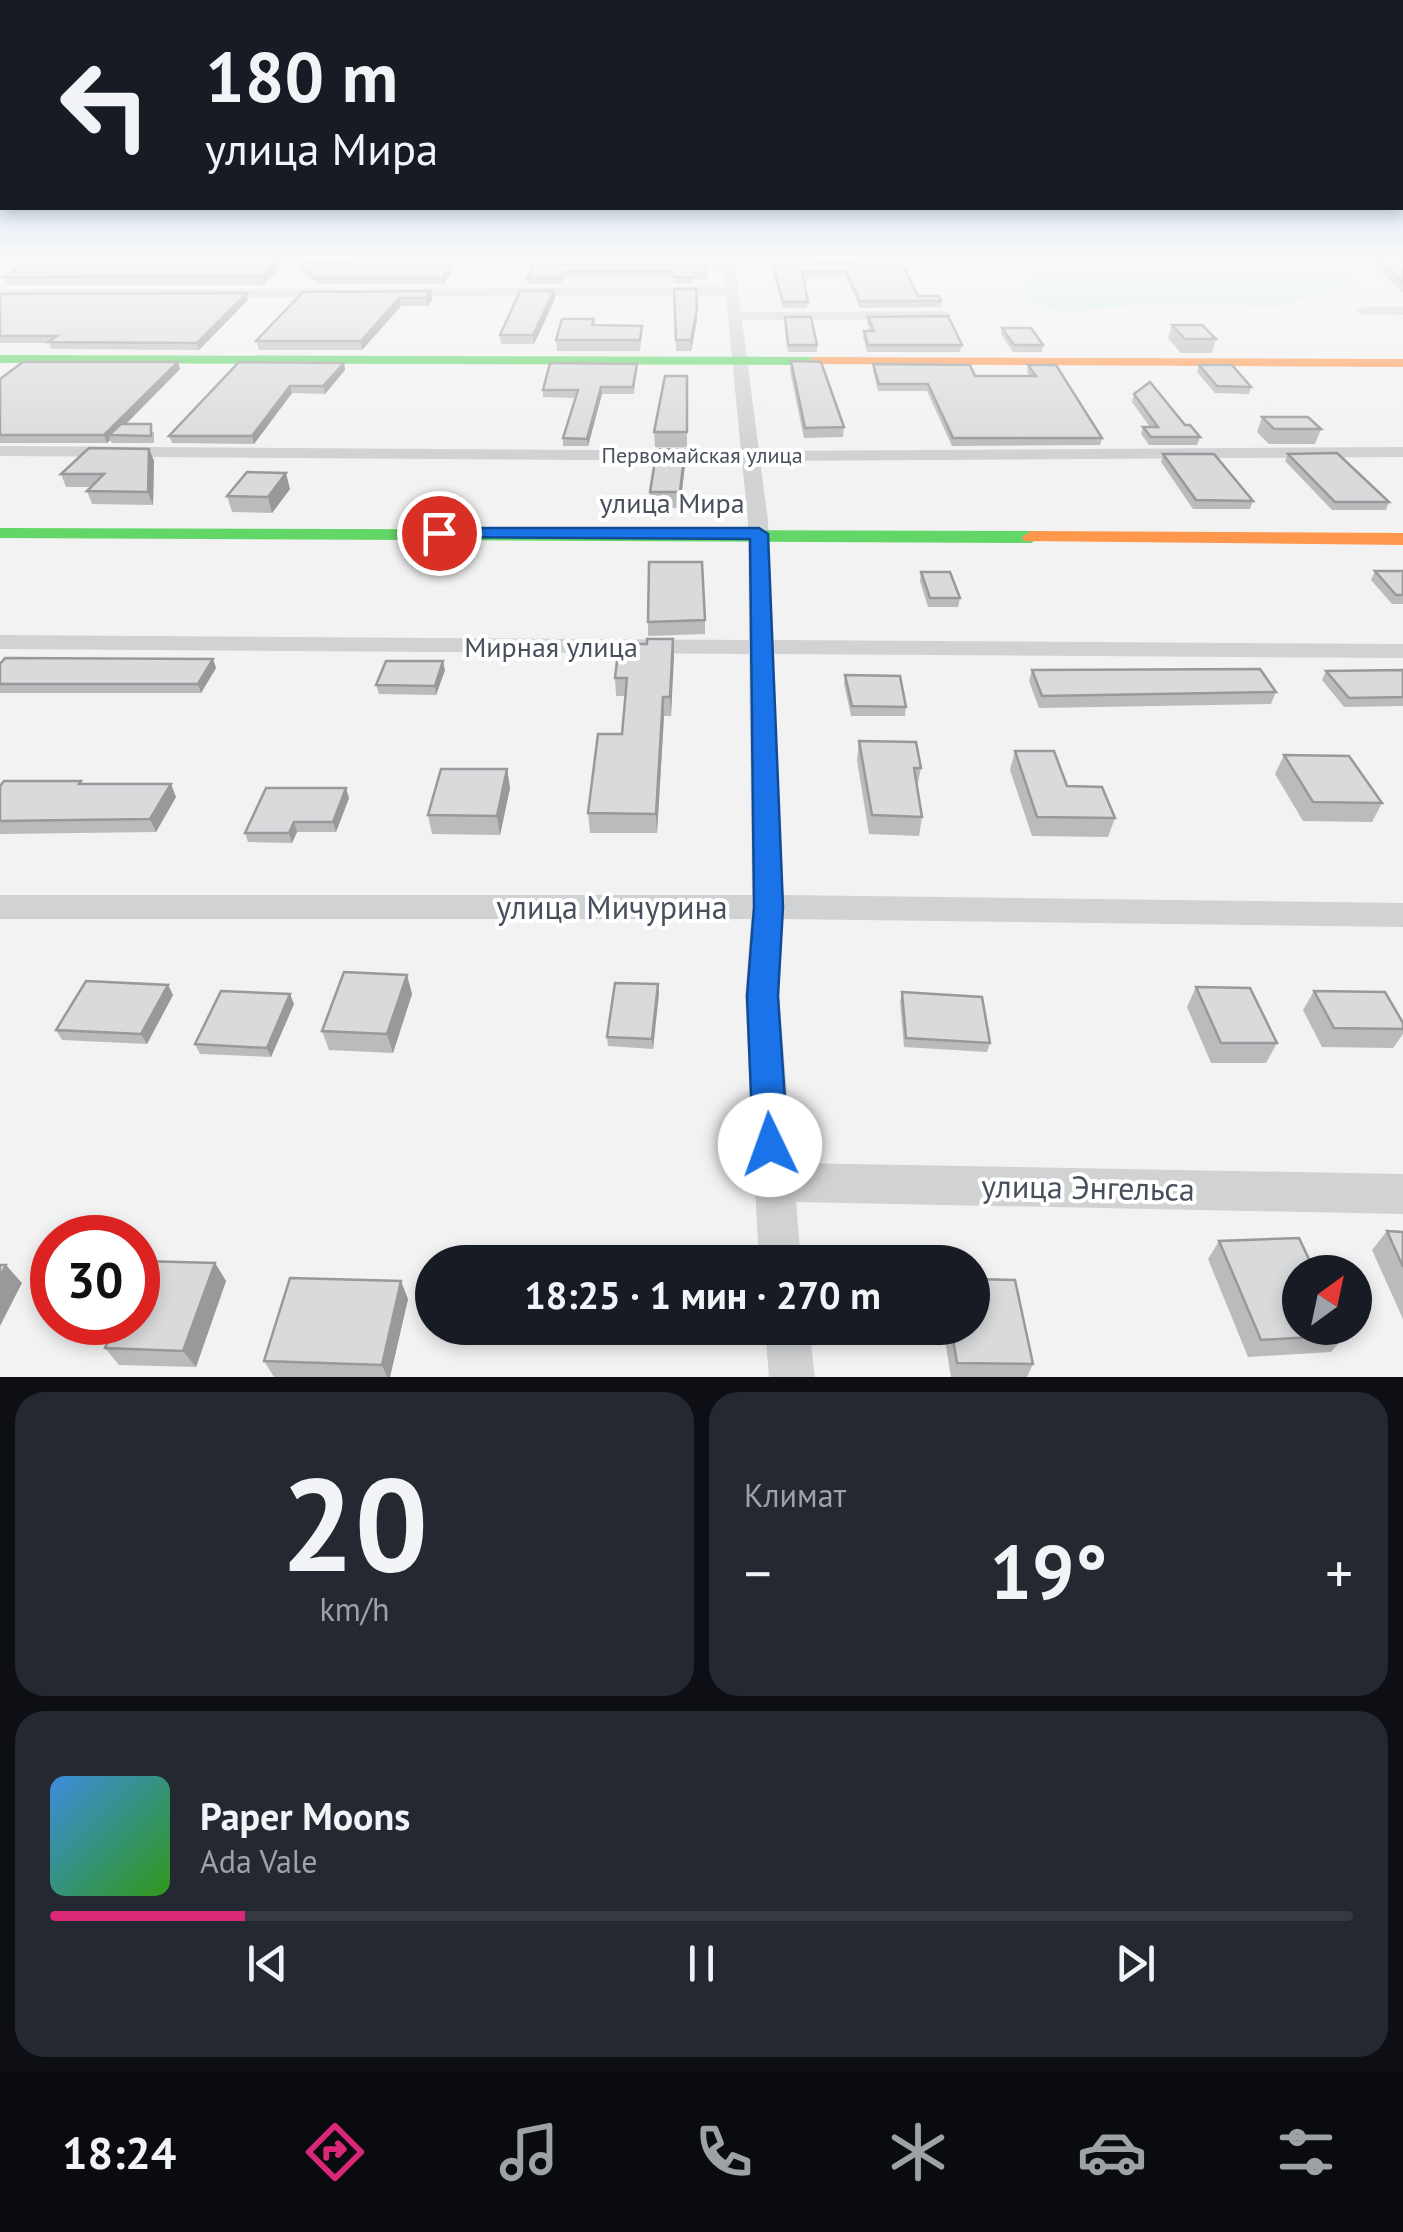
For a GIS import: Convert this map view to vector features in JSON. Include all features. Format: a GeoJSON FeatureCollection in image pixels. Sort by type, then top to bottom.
{"type":"FeatureCollection","features":[{"type":"Feature","properties":{"kind":"street"},"geometry":{"type":"LineString","coordinates":[[732,324],[752,456],[759,534],[768,907],[762,996],[778,1245]]}},
{"type":"Feature","properties":{"kind":"street"},"geometry":{"type":"LineString","coordinates":[[0,358],[1403,363]]}},
{"type":"Feature","properties":{"kind":"street","name":"Первомайская улица"},"geometry":{"type":"LineString","coordinates":[[0,451],[752,456],[1403,452]]}},
{"type":"Feature","properties":{"kind":"street","name":"улица Мира"},"geometry":{"type":"LineString","coordinates":[[0,533],[1403,539]]}},
{"type":"Feature","properties":{"kind":"street","name":"Мирная улица"},"geometry":{"type":"LineString","coordinates":[[0,642],[1403,651]]}},
{"type":"Feature","properties":{"kind":"street","name":"улица Мичурина"},"geometry":{"type":"LineString","coordinates":[[0,908],[768,907],[1403,914]]}},
{"type":"Feature","properties":{"kind":"street","name":"улица Энгельса"},"geometry":{"type":"LineString","coordinates":[[772,1182],[1403,1194]]}},
{"type":"Feature","properties":{"kind":"street"},"geometry":{"type":"LineString","coordinates":[[789,1345],[792,1377]]}},
{"type":"Feature","properties":{"kind":"building"},"geometry":{"type":"Polygon","coordinates":[[[0,324],[216,324],[197,343],[48,342],[57,336],[0,336],[0,324]]]}},
{"type":"Feature","properties":{"kind":"building"},"geometry":{"type":"Polygon","coordinates":[[[272,324],[376,324],[361,341],[256,341],[272,324]]]}},
{"type":"Feature","properties":{"kind":"building"},"geometry":{"type":"Polygon","coordinates":[[[505,324],[538,324],[533,335],[500,335],[505,324]]]}},
{"type":"Feature","properties":{"kind":"building"},"geometry":{"type":"Polygon","coordinates":[[[560,324],[642,326],[640,340],[556,340],[560,324]]]}},
{"type":"Feature","properties":{"kind":"building"},"geometry":{"type":"Polygon","coordinates":[[[675,324],[694,324],[691,340],[676,340],[675,324]]]}},
{"type":"Feature","properties":{"kind":"building"},"geometry":{"type":"Polygon","coordinates":[[[786,324],[813,324],[817,345],[788,345],[786,324]]]}},
{"type":"Feature","properties":{"kind":"building"},"geometry":{"type":"Polygon","coordinates":[[[871,324],[952,324],[962,345],[868,345],[864,331],[874,331],[871,324]]]}},
{"type":"Feature","properties":{"kind":"building"},"geometry":{"type":"Polygon","coordinates":[[[1172,325],[1202,325],[1216,339],[1185,339],[1172,325]]]}},
{"type":"Feature","properties":{"kind":"building"},"geometry":{"type":"Polygon","coordinates":[[[1002,328],[1031,328],[1043,345],[1014,345],[1002,328]]]}},
{"type":"Feature","properties":{"kind":"building"},"geometry":{"type":"Polygon","coordinates":[[[791,361],[821,362],[844,427],[805,428],[791,361]]]}},
{"type":"Feature","properties":{"kind":"building"},"geometry":{"type":"Polygon","coordinates":[[[23,362],[178,362],[104,435],[0,435],[0,379],[23,362]]]}},
{"type":"Feature","properties":{"kind":"building"},"geometry":{"type":"Polygon","coordinates":[[[239,362],[344,363],[323,386],[290,386],[252,436],[169,436],[239,362]]]}},
{"type":"Feature","properties":{"kind":"building"},"geometry":{"type":"Polygon","coordinates":[[[550,363],[637,364],[633,387],[601,387],[587,439],[563,438],[578,390],[543,390],[550,363]]]}},
{"type":"Feature","properties":{"kind":"building"},"geometry":{"type":"Polygon","coordinates":[[[873,364],[970,365],[975,376],[1036,376],[1028,365],[1056,365],[1102,438],[953,438],[928,384],[879,384],[873,364]]]}},
{"type":"Feature","properties":{"kind":"building"},"geometry":{"type":"Polygon","coordinates":[[[1199,365],[1232,365],[1251,387],[1217,386],[1199,365]]]}},
{"type":"Feature","properties":{"kind":"building"},"geometry":{"type":"Polygon","coordinates":[[[665,376],[687,376],[687,432],[654,432],[665,376]]]}},
{"type":"Feature","properties":{"kind":"building"},"geometry":{"type":"Polygon","coordinates":[[[1150,382],[1185,425],[1190,425],[1200,437],[1151,437],[1143,427],[1158,427],[1134,394],[1150,382]]]}},
{"type":"Feature","properties":{"kind":"building"},"geometry":{"type":"Polygon","coordinates":[[[1262,417],[1308,417],[1321,429],[1274,429],[1262,417]]]}},
{"type":"Feature","properties":{"kind":"building"},"geometry":{"type":"Polygon","coordinates":[[[121,424],[151,424],[151,436],[109,435],[121,424]]]}},
{"type":"Feature","properties":{"kind":"building"},"geometry":{"type":"Polygon","coordinates":[[[89,448],[149,449],[148,492],[87,491],[104,474],[61,474],[89,448]]]}},
{"type":"Feature","properties":{"kind":"building"},"geometry":{"type":"Polygon","coordinates":[[[657,449],[685,449],[680,492],[650,492],[657,449]]]}},
{"type":"Feature","properties":{"kind":"building"},"geometry":{"type":"Polygon","coordinates":[[[1337,453],[1389,502],[1335,502],[1288,454],[1337,453]]]}},
{"type":"Feature","properties":{"kind":"building"},"geometry":{"type":"Polygon","coordinates":[[[1163,454],[1214,454],[1253,501],[1196,500],[1163,454]]]}},
{"type":"Feature","properties":{"kind":"building"},"geometry":{"type":"Polygon","coordinates":[[[247,472],[286,473],[268,497],[227,496],[247,472]]]}},
{"type":"Feature","properties":{"kind":"building"},"geometry":{"type":"Polygon","coordinates":[[[649,562],[702,562],[705,620],[648,622],[649,562]]]}},
{"type":"Feature","properties":{"kind":"building"},"geometry":{"type":"Polygon","coordinates":[[[1375,571],[1403,571],[1403,595],[1396,595],[1375,571]]]}},
{"type":"Feature","properties":{"kind":"building"},"geometry":{"type":"Polygon","coordinates":[[[921,572],[950,572],[960,598],[930,598],[921,572]]]}},
{"type":"Feature","properties":{"kind":"building"},"geometry":{"type":"Polygon","coordinates":[[[647,639],[673,639],[670,697],[663,697],[656,814],[588,813],[598,734],[622,734],[627,678],[615,678],[619,644],[647,644],[647,639]]]}},
{"type":"Feature","properties":{"kind":"building"},"geometry":{"type":"Polygon","coordinates":[[[5,658],[213,659],[198,684],[0,684],[0,664],[5,658]]]}},
{"type":"Feature","properties":{"kind":"building"},"geometry":{"type":"Polygon","coordinates":[[[386,661],[443,661],[435,686],[376,685],[386,661]]]}},
{"type":"Feature","properties":{"kind":"building"},"geometry":{"type":"Polygon","coordinates":[[[1260,669],[1276,692],[1042,696],[1032,670],[1260,669]]]}},
{"type":"Feature","properties":{"kind":"building"},"geometry":{"type":"Polygon","coordinates":[[[1403,670],[1403,697],[1349,698],[1326,671],[1403,670]]]}},
{"type":"Feature","properties":{"kind":"building"},"geometry":{"type":"Polygon","coordinates":[[[845,675],[900,676],[906,707],[852,706],[845,675]]]}},
{"type":"Feature","properties":{"kind":"building"},"geometry":{"type":"Polygon","coordinates":[[[859,741],[916,742],[921,768],[914,768],[922,817],[872,815],[859,741]]]}},
{"type":"Feature","properties":{"kind":"building"},"geometry":{"type":"Polygon","coordinates":[[[1015,751],[1054,751],[1067,786],[1102,787],[1115,818],[1037,817],[1015,751]]]}},
{"type":"Feature","properties":{"kind":"building"},"geometry":{"type":"Polygon","coordinates":[[[1284,755],[1349,756],[1382,803],[1313,802],[1284,755]]]}},
{"type":"Feature","properties":{"kind":"building"},"geometry":{"type":"Polygon","coordinates":[[[441,769],[507,769],[497,816],[428,815],[441,769]]]}},
{"type":"Feature","properties":{"kind":"building"},"geometry":{"type":"Polygon","coordinates":[[[4,781],[171,784],[150,819],[0,821],[0,786],[4,781]]]}},
{"type":"Feature","properties":{"kind":"building"},"geometry":{"type":"Polygon","coordinates":[[[266,788],[346,788],[333,822],[294,822],[289,833],[245,833],[266,788]]]}},
{"type":"Feature","properties":{"kind":"building"},"geometry":{"type":"Polygon","coordinates":[[[344,972],[407,975],[387,1034],[322,1031],[344,972]]]}},
{"type":"Feature","properties":{"kind":"building"},"geometry":{"type":"Polygon","coordinates":[[[86,981],[168,985],[141,1034],[56,1030],[86,981]]]}},
{"type":"Feature","properties":{"kind":"building"},"geometry":{"type":"Polygon","coordinates":[[[615,983],[658,984],[652,1039],[607,1037],[615,983]]]}},
{"type":"Feature","properties":{"kind":"building"},"geometry":{"type":"Polygon","coordinates":[[[1196,987],[1250,988],[1277,1043],[1221,1043],[1196,987]]]}},
{"type":"Feature","properties":{"kind":"building"},"geometry":{"type":"Polygon","coordinates":[[[221,991],[290,994],[267,1048],[195,1044],[221,991]]]}},
{"type":"Feature","properties":{"kind":"building"},"geometry":{"type":"Polygon","coordinates":[[[1314,991],[1385,992],[1403,1029],[1334,1028],[1314,991]]]}},
{"type":"Feature","properties":{"kind":"building"},"geometry":{"type":"Polygon","coordinates":[[[902,992],[982,997],[990,1043],[906,1038],[902,992]]]}},
{"type":"Feature","properties":{"kind":"building"},"geometry":{"type":"Polygon","coordinates":[[[1387,1231],[1403,1232],[1403,1267],[1387,1231]]]}},
{"type":"Feature","properties":{"kind":"building"},"geometry":{"type":"Polygon","coordinates":[[[1299,1238],[1307,1255],[1282,1255],[1282,1339],[1261,1340],[1219,1241],[1299,1238]]]}},
{"type":"Feature","properties":{"kind":"building"},"geometry":{"type":"Polygon","coordinates":[[[160,1262],[215,1263],[183,1351],[105,1348],[160,1345],[160,1262]]]}},
{"type":"Feature","properties":{"kind":"building"},"geometry":{"type":"Polygon","coordinates":[[[290,1278],[401,1281],[382,1365],[264,1361],[290,1278]]]}},
{"type":"Feature","properties":{"kind":"building"},"geometry":{"type":"Polygon","coordinates":[[[990,1279],[1015,1280],[1033,1364],[957,1363],[954,1345],[990,1345],[990,1279]]]}},
{"type":"Feature","properties":{"kind":"traffic: fast"},"geometry":{"type":"LineString","coordinates":[[0,359],[816,361]]}},
{"type":"Feature","properties":{"kind":"traffic: fast"},"geometry":{"type":"LineString","coordinates":[[0,533],[1031,537]]}},
{"type":"Feature","properties":{"kind":"traffic: slow"},"geometry":{"type":"LineString","coordinates":[[816,361],[1403,363]]}},
{"type":"Feature","properties":{"kind":"traffic: slow"},"geometry":{"type":"LineString","coordinates":[[1031,537],[1403,539]]}},
{"type":"Feature","properties":{"kind":"route"},"geometry":{"type":"LineString","coordinates":[[439,533],[759,534],[768,907],[762,996],[770,1145]]}}]}
